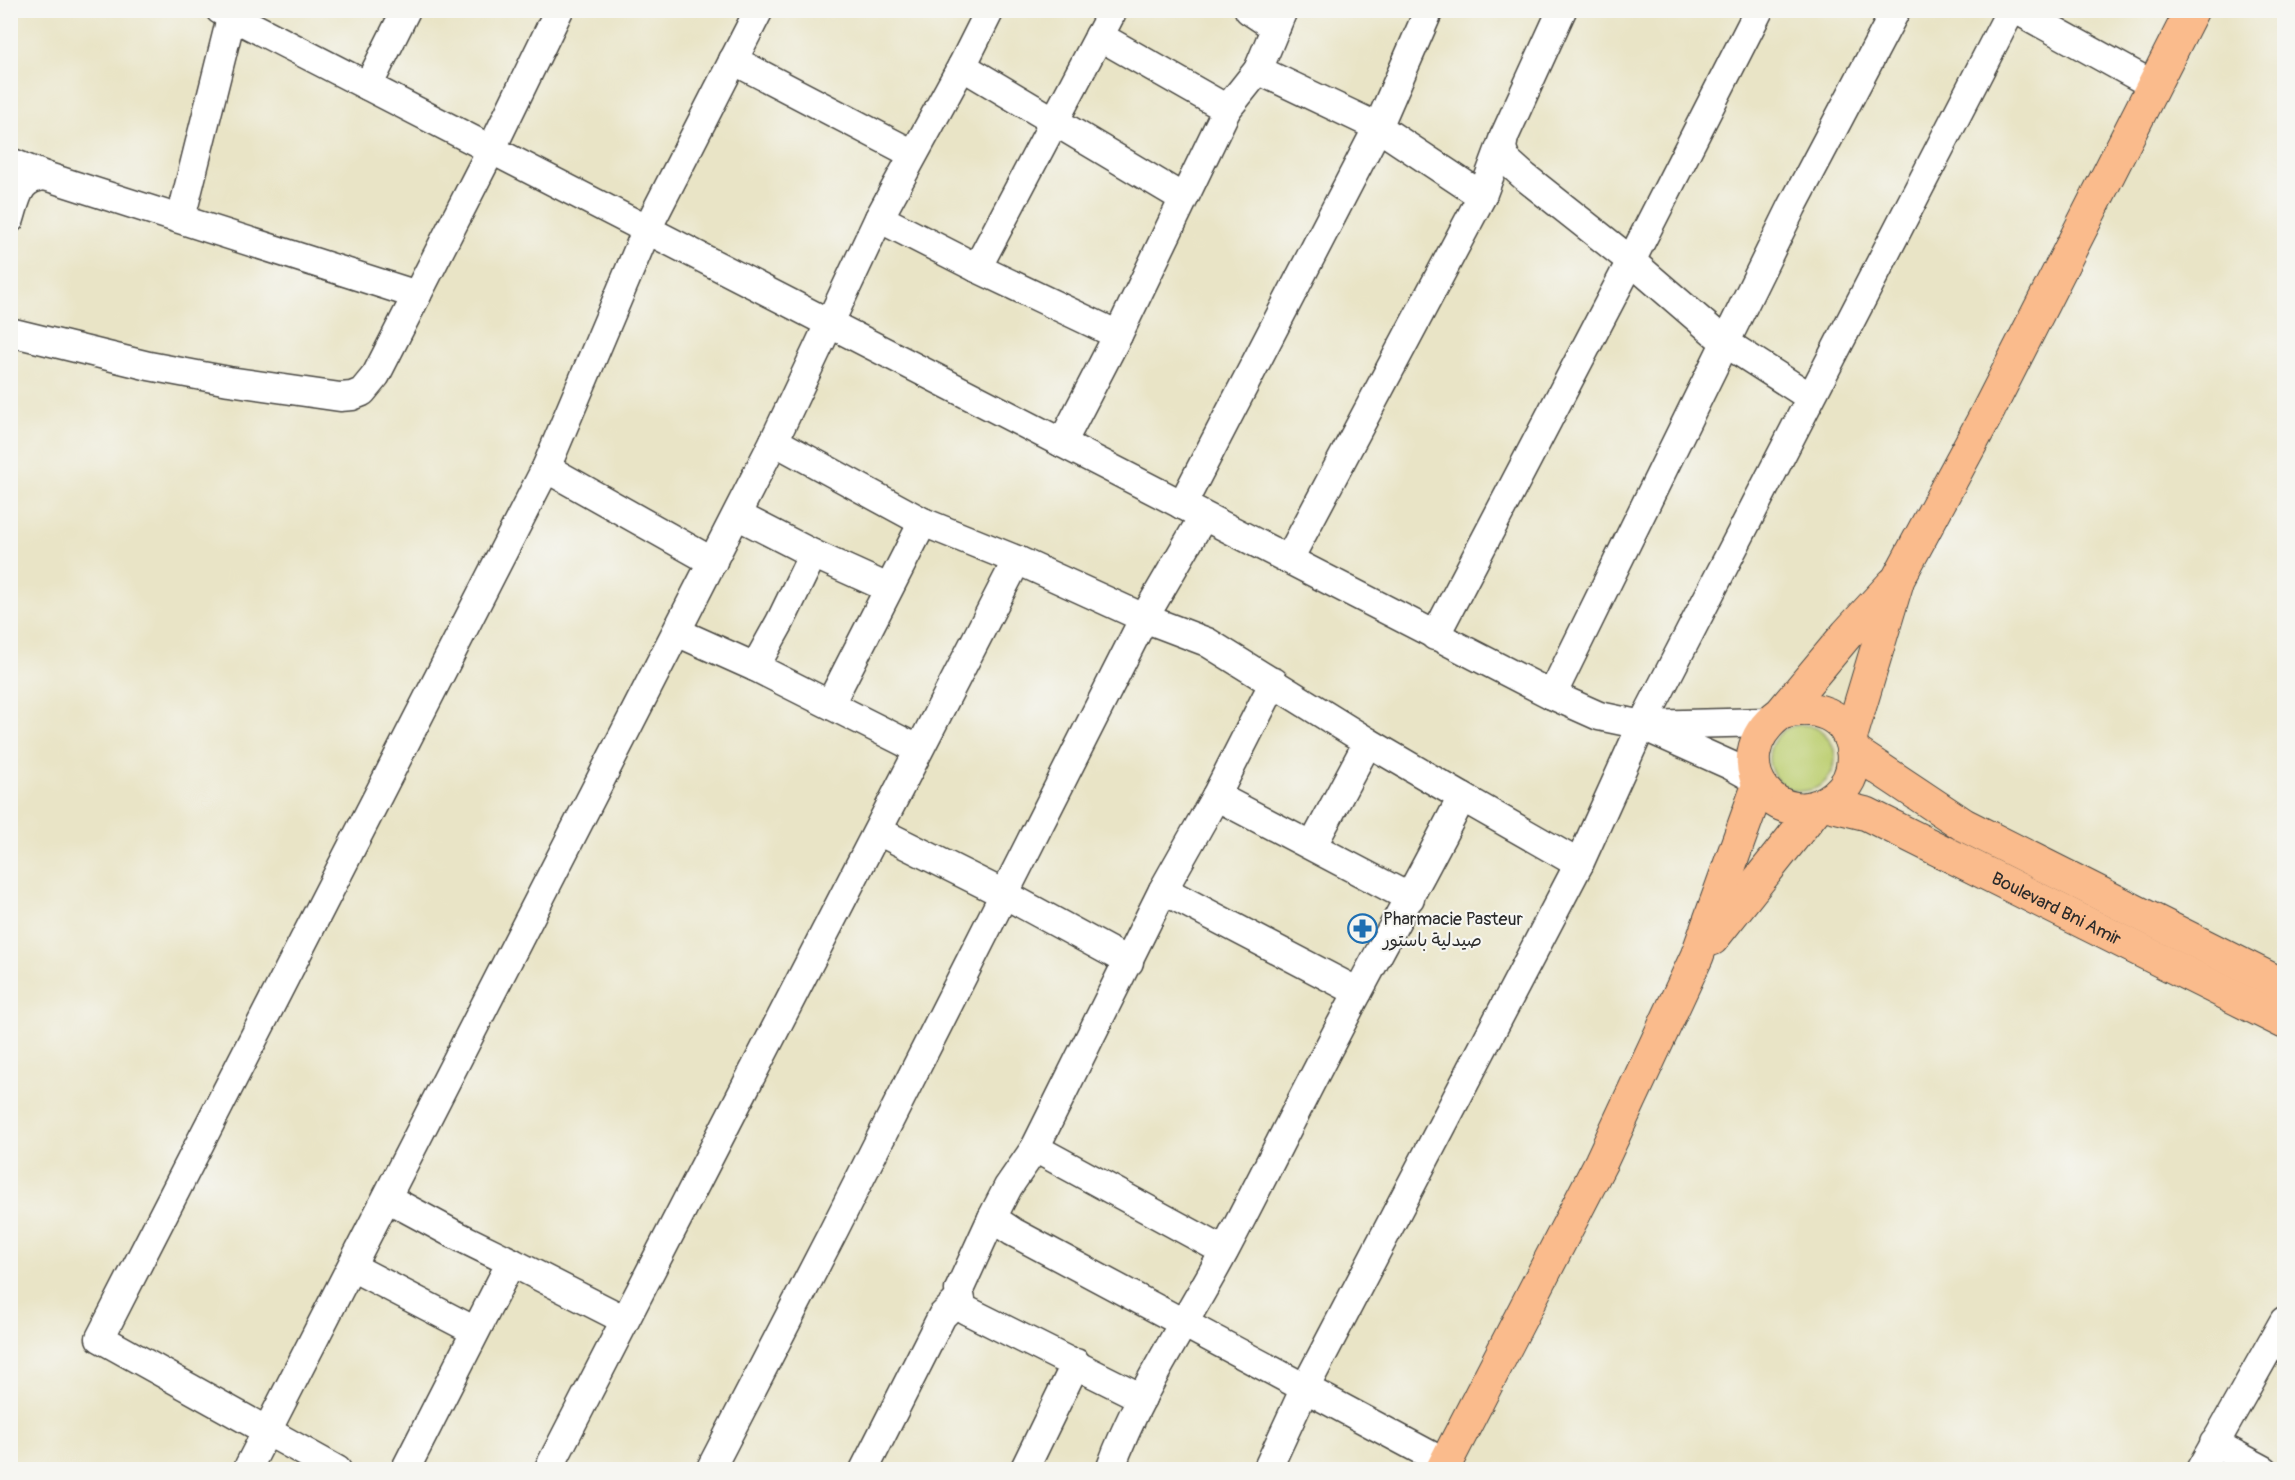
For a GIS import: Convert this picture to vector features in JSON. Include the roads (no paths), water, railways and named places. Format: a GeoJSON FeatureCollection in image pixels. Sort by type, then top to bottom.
{"type":"FeatureCollection","features":[{"type":"Feature","properties":{"kind":"main road"},"geometry":{"type":"LineString","coordinates":[[1852,745],[1898,579],[1984,419],[2192,10]]}},
{"type":"Feature","properties":{"kind":"main road"},"geometry":{"type":"LineString","coordinates":[[1821,806],[1800,809],[1784,805],[1769,796],[1758,782],[1753,765],[1754,750],[1759,735],[1846,634],[1898,579]]}},
{"type":"Feature","properties":{"kind":"main road"},"geometry":{"type":"LineString","coordinates":[[1697,956],[1821,806],[1844,789],[1850,777],[1854,764],[1852,745],[1842,725],[1829,714],[1814,708],[1797,708],[1774,718]]}},
{"type":"Feature","properties":{"kind":"main road","name":"Boulevard Bni Amir"},"geometry":{"type":"LineString","coordinates":[[1852,745],[1964,825],[2284,986]]}},
{"type":"Feature","properties":{"kind":"main road"},"geometry":{"type":"LineString","coordinates":[[1443,1466],[1601,1162],[1697,956],[1758,782]]}},
{"type":"Feature","properties":{"kind":"main road","name":"Boulevard Bni Amir"},"geometry":{"type":"LineString","coordinates":[[1821,806],[1867,814],[2284,1022]]}},
{"type":"Feature","properties":{"kind":"street"},"geometry":{"type":"LineString","coordinates":[[368,86],[406,10]]}},
{"type":"Feature","properties":{"kind":"street"},"geometry":{"type":"LineString","coordinates":[[10,332],[195,375],[318,394],[352,396],[362,392],[369,385],[417,295],[559,10]]}},
{"type":"Feature","properties":{"kind":"street"},"geometry":{"type":"LineString","coordinates":[[338,1470],[100,1338],[546,468],[647,230],[759,10]]}},
{"type":"Feature","properties":{"kind":"street"},"geometry":{"type":"LineString","coordinates":[[249,1466],[737,515],[879,218],[990,10]]}},
{"type":"Feature","properties":{"kind":"street"},"geometry":{"type":"LineString","coordinates":[[977,268],[1113,10]]}},
{"type":"Feature","properties":{"kind":"street"},"geometry":{"type":"LineString","coordinates":[[1062,443],[1118,335],[1227,109],[1258,70],[1280,19],[1249,10]]}},
{"type":"Feature","properties":{"kind":"street"},"geometry":{"type":"LineString","coordinates":[[710,1470],[1144,618],[1192,511],[1378,127],[1429,10]]}},
{"type":"Feature","properties":{"kind":"street"},"geometry":{"type":"LineString","coordinates":[[1289,559],[1482,196],[1504,136],[1562,10]]}},
{"type":"Feature","properties":{"kind":"street"},"geometry":{"type":"LineString","coordinates":[[1435,636],[1759,10]]}},
{"type":"Feature","properties":{"kind":"street"},"geometry":{"type":"LineString","coordinates":[[1552,695],[1792,207],[1896,10]]}},
{"type":"Feature","properties":{"kind":"street"},"geometry":{"type":"LineString","coordinates":[[1267,1470],[1305,1388],[1579,864],[1642,725],[2011,10]]}},
{"type":"Feature","properties":{"kind":"street"},"geometry":{"type":"LineString","coordinates":[[2017,10],[2154,85]]}},
{"type":"Feature","properties":{"kind":"street"},"geometry":{"type":"LineString","coordinates":[[181,218],[228,12],[828,325],[1552,695],[1599,716],[1642,725],[1722,761],[1758,782]]}},
{"type":"Feature","properties":{"kind":"street"},"geometry":{"type":"LineString","coordinates":[[1099,36],[1227,109]]}},
{"type":"Feature","properties":{"kind":"street"},"geometry":{"type":"LineString","coordinates":[[733,60],[913,154]]}},
{"type":"Feature","properties":{"kind":"street"},"geometry":{"type":"LineString","coordinates":[[962,66],[1183,198]]}},
{"type":"Feature","properties":{"kind":"street"},"geometry":{"type":"LineString","coordinates":[[1258,70],[1378,127],[1482,196]]}},
{"type":"Feature","properties":{"kind":"street"},"geometry":{"type":"LineString","coordinates":[[1504,136],[1502,148],[1506,160],[1631,261],[1726,343],[1810,397]]}},
{"type":"Feature","properties":{"kind":"street"},"geometry":{"type":"LineString","coordinates":[[10,162],[45,176],[417,295]]}},
{"type":"Feature","properties":{"kind":"street"},"geometry":{"type":"LineString","coordinates":[[10,219],[25,182],[33,177],[45,176]]}},
{"type":"Feature","properties":{"kind":"street"},"geometry":{"type":"LineString","coordinates":[[879,218],[977,268],[1118,335]]}},
{"type":"Feature","properties":{"kind":"street"},"geometry":{"type":"LineString","coordinates":[[774,441],[923,522],[1017,560],[1144,618],[1207,642],[1368,742],[1579,864]]}},
{"type":"Feature","properties":{"kind":"street"},"geometry":{"type":"LineString","coordinates":[[546,468],[713,562]]}},
{"type":"Feature","properties":{"kind":"street"},"geometry":{"type":"LineString","coordinates":[[737,515],[813,554],[888,588]]}},
{"type":"Feature","properties":{"kind":"street"},"geometry":{"type":"LineString","coordinates":[[830,704],[923,522]]}},
{"type":"Feature","properties":{"kind":"street"},"geometry":{"type":"LineString","coordinates":[[755,667],[813,554]]}},
{"type":"Feature","properties":{"kind":"street"},"geometry":{"type":"LineString","coordinates":[[548,1470],[1017,560]]}},
{"type":"Feature","properties":{"kind":"street"},"geometry":{"type":"LineString","coordinates":[[676,632],[755,667],[918,749]]}},
{"type":"Feature","properties":{"kind":"street"},"geometry":{"type":"LineString","coordinates":[[1142,1398],[966,1310],[959,1290],[1008,1187],[1035,1148],[1163,890],[1216,796],[1274,682]]}},
{"type":"Feature","properties":{"kind":"street"},"geometry":{"type":"LineString","coordinates":[[1642,725],[1774,718]]}},
{"type":"Feature","properties":{"kind":"street"},"geometry":{"type":"LineString","coordinates":[[1313,845],[1368,742]]}},
{"type":"Feature","properties":{"kind":"street"},"geometry":{"type":"LineString","coordinates":[[1216,796],[1410,898]]}},
{"type":"Feature","properties":{"kind":"street"},"geometry":{"type":"LineString","coordinates":[[1110,1470],[1142,1398],[1224,1251],[1462,797]]}},
{"type":"Feature","properties":{"kind":"street"},"geometry":{"type":"LineString","coordinates":[[878,831],[1004,894],[1129,962]]}},
{"type":"Feature","properties":{"kind":"street"},"geometry":{"type":"LineString","coordinates":[[1163,890],[1358,992]]}},
{"type":"Feature","properties":{"kind":"street"},"geometry":{"type":"LineString","coordinates":[[1035,1148],[1224,1251]]}},
{"type":"Feature","properties":{"kind":"street"},"geometry":{"type":"LineString","coordinates":[[387,1198],[625,1320]]}},
{"type":"Feature","properties":{"kind":"street"},"geometry":{"type":"LineString","coordinates":[[992,1218],[1013,1232],[1305,1388],[1443,1466]]}},
{"type":"Feature","properties":{"kind":"street"},"geometry":{"type":"LineString","coordinates":[[405,1470],[511,1262]]}},
{"type":"Feature","properties":{"kind":"street"},"geometry":{"type":"LineString","coordinates":[[352,1267],[475,1331]]}},
{"type":"Feature","properties":{"kind":"street"},"geometry":{"type":"LineString","coordinates":[[864,1470],[942,1316],[960,1298]]}},
{"type":"Feature","properties":{"kind":"street"},"geometry":{"type":"LineString","coordinates":[[2200,1470],[2284,1321]]}},
{"type":"Feature","properties":{"kind":"street"},"geometry":{"type":"LineString","coordinates":[[1029,1468],[1076,1363]]}},
{"type":"Feature","properties":{"kind":"street"},"geometry":{"type":"LineString","coordinates":[[2214,1443],[2264,1470]]}},
{"type":"Feature","properties":{"kind":"place","name":"Pharmacie Pasteur صيدلية باستور"},"geometry":{"type":"Point","coordinates":[1362,929]}}]}
